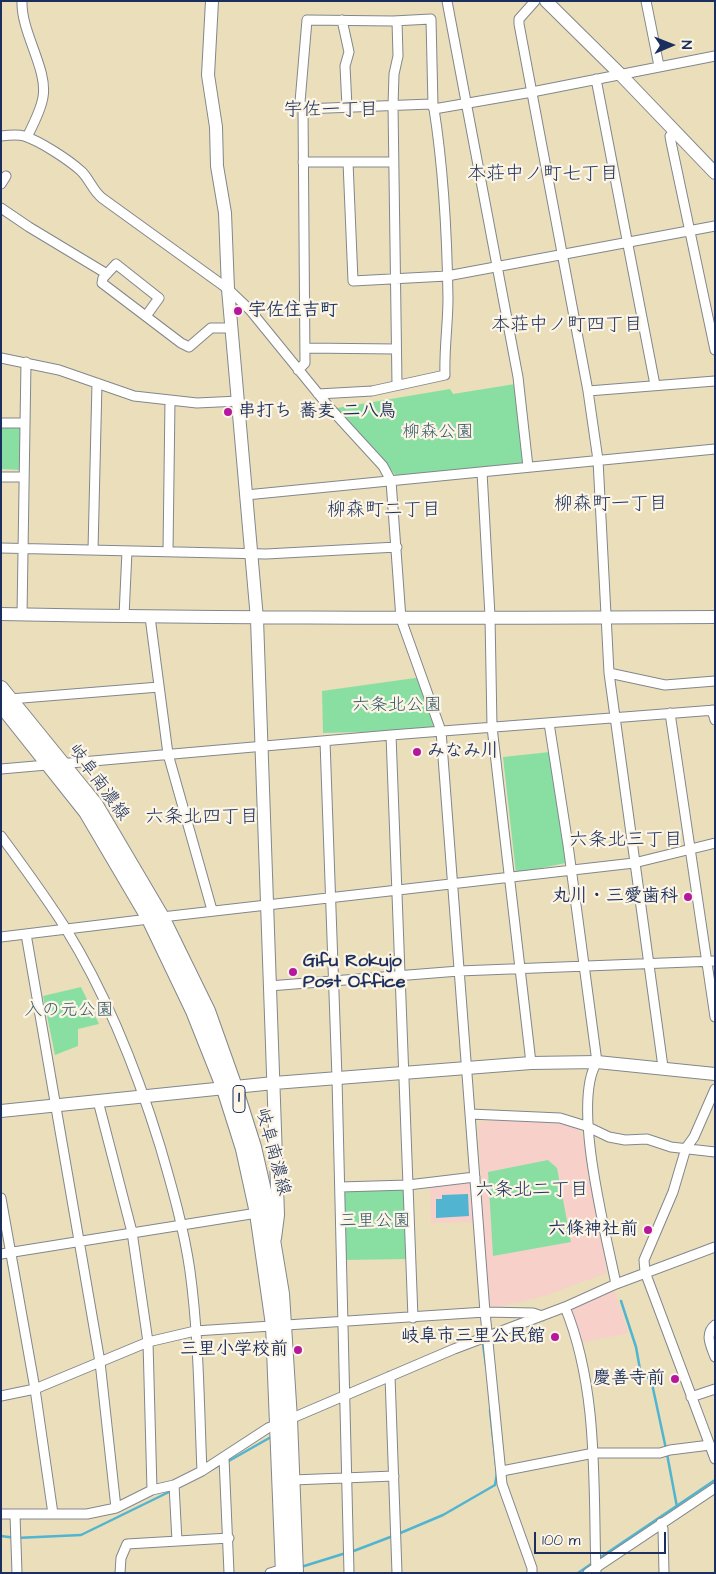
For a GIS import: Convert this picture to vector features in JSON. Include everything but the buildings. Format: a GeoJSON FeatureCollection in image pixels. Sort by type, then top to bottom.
{"type":"FeatureCollection","features":[{"type":"Feature","properties":{"kind":"main road","name":"岐阜南濃線"},"geometry":{"type":"LineString","coordinates":[[4,697],[56,765],[96,806],[208,1011],[244,1149],[258,1213],[278,1325]]}},
{"type":"Feature","properties":{"kind":"main road","name":"岐阜南濃線"},"geometry":{"type":"LineString","coordinates":[[229,1088],[254,1147],[274,1241],[284,1422],[283,1572]]}},
{"type":"Feature","properties":{"kind":"main road","name":"岐阜南濃線"},"geometry":{"type":"LineString","coordinates":[[283,1572],[292,1480],[284,1422]]}},
{"type":"Feature","properties":{"kind":"street"},"geometry":{"type":"LineString","coordinates":[[22,1],[24,23],[44,82],[43,97],[26,137]]}},
{"type":"Feature","properties":{"kind":"street"},"geometry":{"type":"LineString","coordinates":[[212,1],[208,74],[216,127],[218,166],[225,213],[228,289],[257,619],[278,1215],[274,1241]]}},
{"type":"Feature","properties":{"kind":"street"},"geometry":{"type":"LineString","coordinates":[[447,1],[467,102],[465,104],[474,134],[499,265],[518,377],[528,467]]}},
{"type":"Feature","properties":{"kind":"street"},"geometry":{"type":"LineString","coordinates":[[535,1],[519,19],[588,390],[598,460],[609,673],[662,1067]]}},
{"type":"Feature","properties":{"kind":"street"},"geometry":{"type":"LineString","coordinates":[[546,1],[620,74],[715,173]]}},
{"type":"Feature","properties":{"kind":"street"},"geometry":{"type":"LineString","coordinates":[[646,1],[658,66]]}},
{"type":"Feature","properties":{"kind":"street"},"geometry":{"type":"LineString","coordinates":[[298,370],[305,363],[301,111],[303,109],[300,102],[307,20],[397,21],[431,19],[434,107],[444,181],[447,276],[445,374],[372,391],[331,393],[315,391]]}},
{"type":"Feature","properties":{"kind":"street"},"geometry":{"type":"LineString","coordinates":[[342,20],[349,52],[345,66],[347,107]]}},
{"type":"Feature","properties":{"kind":"street"},"geometry":{"type":"LineString","coordinates":[[397,21],[398,56],[394,74],[393,106],[397,385]]}},
{"type":"Feature","properties":{"kind":"street"},"geometry":{"type":"LineString","coordinates":[[303,109],[393,106],[434,107],[465,104],[715,56]]}},
{"type":"Feature","properties":{"kind":"street"},"geometry":{"type":"LineString","coordinates":[[596,79],[655,385]]}},
{"type":"Feature","properties":{"kind":"street"},"geometry":{"type":"LineString","coordinates":[[675,132],[670,136],[670,142],[715,350]]}},
{"type":"Feature","properties":{"kind":"street"},"geometry":{"type":"LineString","coordinates":[[1,136],[16,134],[26,137],[82,172],[92,190],[228,289],[250,310],[324,402],[384,466],[391,481],[401,619],[441,731],[485,1312],[502,1484],[532,1568],[532,1573]]}},
{"type":"Feature","properties":{"kind":"street"},"geometry":{"type":"LineString","coordinates":[[303,162],[393,162]]}},
{"type":"Feature","properties":{"kind":"street"},"geometry":{"type":"LineString","coordinates":[[348,162],[351,280],[353,281],[447,276],[715,226]]}},
{"type":"Feature","properties":{"kind":"street"},"geometry":{"type":"LineString","coordinates":[[1,184],[6,176]]}},
{"type":"Feature","properties":{"kind":"street"},"geometry":{"type":"LineString","coordinates":[[1,208],[107,274]]}},
{"type":"Feature","properties":{"kind":"street"},"geometry":{"type":"LineString","coordinates":[[146,316],[159,298],[116,264],[103,278],[102,283],[146,316],[189,347],[211,328],[232,328]]}},
{"type":"Feature","properties":{"kind":"street"},"geometry":{"type":"LineString","coordinates":[[305,348],[396,349]]}},
{"type":"Feature","properties":{"kind":"street"},"geometry":{"type":"LineString","coordinates":[[1,358],[59,370],[134,396],[198,403],[239,400]]}},
{"type":"Feature","properties":{"kind":"street"},"geometry":{"type":"LineString","coordinates":[[22,615],[26,362]]}},
{"type":"Feature","properties":{"kind":"street"},"geometry":{"type":"LineString","coordinates":[[588,390],[715,380]]}},
{"type":"Feature","properties":{"kind":"street"},"geometry":{"type":"LineString","coordinates":[[93,550],[97,383]]}},
{"type":"Feature","properties":{"kind":"street"},"geometry":{"type":"LineString","coordinates":[[168,551],[170,400]]}},
{"type":"Feature","properties":{"kind":"street"},"geometry":{"type":"LineString","coordinates":[[1,423],[25,423]]}},
{"type":"Feature","properties":{"kind":"street"},"geometry":{"type":"LineString","coordinates":[[246,495],[715,449]]}},
{"type":"Feature","properties":{"kind":"street"},"geometry":{"type":"LineString","coordinates":[[482,472],[490,616],[492,727],[531,1063]]}},
{"type":"Feature","properties":{"kind":"street"},"geometry":{"type":"LineString","coordinates":[[1,477],[23,477]]}},
{"type":"Feature","properties":{"kind":"street"},"geometry":{"type":"LineString","coordinates":[[1,548],[251,554],[397,547]]}},
{"type":"Feature","properties":{"kind":"street"},"geometry":{"type":"LineString","coordinates":[[124,616],[127,551]]}},
{"type":"Feature","properties":{"kind":"street"},"geometry":{"type":"LineString","coordinates":[[1,614],[257,619],[401,619],[490,616],[715,617]]}},
{"type":"Feature","properties":{"kind":"street"},"geometry":{"type":"LineString","coordinates":[[150,616],[168,754],[212,910]]}},
{"type":"Feature","properties":{"kind":"street"},"geometry":{"type":"LineString","coordinates":[[609,673],[665,685],[715,681]]}},
{"type":"Feature","properties":{"kind":"street"},"geometry":{"type":"LineString","coordinates":[[4,697],[159,687]]}},
{"type":"Feature","properties":{"kind":"street"},"geometry":{"type":"LineString","coordinates":[[1,769],[670,713],[714,710],[715,720]]}},
{"type":"Feature","properties":{"kind":"street"},"geometry":{"type":"LineString","coordinates":[[670,713],[690,849],[711,961],[715,1017]]}},
{"type":"Feature","properties":{"kind":"street"},"geometry":{"type":"LineString","coordinates":[[549,722],[597,1062],[590,1073],[586,1126],[616,1284]]}},
{"type":"Feature","properties":{"kind":"street"},"geometry":{"type":"LineString","coordinates":[[391,735],[413,1318]]}},
{"type":"Feature","properties":{"kind":"street"},"geometry":{"type":"LineString","coordinates":[[325,741],[337,1078],[349,1573]]}},
{"type":"Feature","properties":{"kind":"street"},"geometry":{"type":"LineString","coordinates":[[1,836],[66,929],[114,1021],[145,1096],[170,1181],[190,1271],[202,1471]]}},
{"type":"Feature","properties":{"kind":"street"},"geometry":{"type":"LineString","coordinates":[[1,937],[212,910],[634,863],[715,843]]}},
{"type":"Feature","properties":{"kind":"street"},"geometry":{"type":"LineString","coordinates":[[26,934],[100,1362],[116,1508]]}},
{"type":"Feature","properties":{"kind":"street"},"geometry":{"type":"LineString","coordinates":[[270,986],[459,971],[711,961]]}},
{"type":"Feature","properties":{"kind":"street"},"geometry":{"type":"LineString","coordinates":[[1,1111],[274,1083],[531,1063],[597,1062],[662,1067],[715,1074]]}},
{"type":"Feature","properties":{"kind":"street"},"geometry":{"type":"LineString","coordinates":[[715,1089],[694,1138],[686,1148],[673,1192],[644,1260],[645,1272],[690,1397],[715,1459]]}},
{"type":"Feature","properties":{"kind":"street"},"geometry":{"type":"LineString","coordinates":[[98,1101],[132,1232],[148,1342],[152,1490]]}},
{"type":"Feature","properties":{"kind":"street"},"geometry":{"type":"LineString","coordinates":[[470,1114],[560,1118],[586,1126],[609,1137],[625,1140],[647,1139],[671,1147],[715,1152]]}},
{"type":"Feature","properties":{"kind":"street"},"geometry":{"type":"LineString","coordinates":[[340,1187],[408,1185],[475,1177]]}},
{"type":"Feature","properties":{"kind":"street"},"geometry":{"type":"LineString","coordinates":[[1,1198],[35,1389],[53,1514]]}},
{"type":"Feature","properties":{"kind":"street"},"geometry":{"type":"LineString","coordinates":[[1,1254],[258,1213]]}},
{"type":"Feature","properties":{"kind":"street"},"geometry":{"type":"LineString","coordinates":[[1,1514],[87,1514],[116,1508],[152,1490],[174,1485],[202,1471],[268,1428],[488,1336],[565,1308],[645,1272],[715,1247]]}},
{"type":"Feature","properties":{"kind":"street"},"geometry":{"type":"LineString","coordinates":[[565,1308],[577,1338],[594,1453],[593,1571]]}},
{"type":"Feature","properties":{"kind":"street"},"geometry":{"type":"LineString","coordinates":[[1,1396],[35,1389],[148,1342],[195,1331],[485,1312],[532,1313],[542,1316]]}},
{"type":"Feature","properties":{"kind":"street"},"geometry":{"type":"LineString","coordinates":[[715,1325],[711,1328],[708,1338],[715,1357]]}},
{"type":"Feature","properties":{"kind":"street"},"geometry":{"type":"LineString","coordinates":[[390,1376],[396,1573]]}},
{"type":"Feature","properties":{"kind":"street"},"geometry":{"type":"LineString","coordinates":[[690,1397],[715,1389]]}},
{"type":"Feature","properties":{"kind":"street"},"geometry":{"type":"LineString","coordinates":[[502,1470],[594,1453],[660,1453],[710,1445]]}},
{"type":"Feature","properties":{"kind":"street"},"geometry":{"type":"LineString","coordinates":[[224,1458],[229,1538],[229,1573]]}},
{"type":"Feature","properties":{"kind":"street"},"geometry":{"type":"LineString","coordinates":[[292,1480],[394,1476]]}},
{"type":"Feature","properties":{"kind":"street"},"geometry":{"type":"LineString","coordinates":[[174,1485],[177,1541]]}},
{"type":"Feature","properties":{"kind":"street"},"geometry":{"type":"LineString","coordinates":[[593,1571],[715,1488]]}},
{"type":"Feature","properties":{"kind":"street"},"geometry":{"type":"LineString","coordinates":[[16,1515],[18,1573]]}},
{"type":"Feature","properties":{"kind":"street"},"geometry":{"type":"LineString","coordinates":[[661,1523],[663,1529],[664,1573]]}},
{"type":"Feature","properties":{"kind":"street"},"geometry":{"type":"LineString","coordinates":[[120,1573],[121,1558],[127,1544],[229,1538]]}},
{"type":"Feature","properties":{"kind":"shaded area"},"geometry":{"type":"Polygon","coordinates":[[[482,1121],[557,1121],[578,1129],[583,1138],[607,1273],[541,1297],[494,1308],[488,1302],[478,1127],[482,1121]]]}},
{"type":"Feature","properties":{"kind":"shaded area"},"geometry":{"type":"Polygon","coordinates":[[[469,1183],[472,1185],[475,1222],[431,1223],[430,1186],[469,1183]]]}},
{"type":"Feature","properties":{"kind":"shaded area"},"geometry":{"type":"Polygon","coordinates":[[[614,1288],[628,1333],[581,1343],[568,1310],[614,1288]]]}},
{"type":"Feature","properties":{"kind":"green space","name":"柳森公園"},"geometry":{"type":"Polygon","coordinates":[[[515,384],[524,465],[398,478],[337,408],[450,389],[453,394],[515,384]]]}},
{"type":"Feature","properties":{"kind":"green space"},"geometry":{"type":"Polygon","coordinates":[[[1,425],[21,425],[21,470],[1,469],[1,425]]]}},
{"type":"Feature","properties":{"kind":"green space","name":"六条北公園"},"geometry":{"type":"Polygon","coordinates":[[[422,677],[440,730],[323,733],[322,691],[422,677]]]}},
{"type":"Feature","properties":{"kind":"green space"},"geometry":{"type":"Polygon","coordinates":[[[550,752],[566,863],[516,873],[503,757],[550,752]]]}},
{"type":"Feature","properties":{"kind":"green space","name":"入の元公園"},"geometry":{"type":"Polygon","coordinates":[[[81,987],[99,1024],[78,1029],[78,1046],[55,1055],[43,996],[81,987]]]}},
{"type":"Feature","properties":{"kind":"green space"},"geometry":{"type":"Polygon","coordinates":[[[548,1160],[557,1168],[571,1242],[493,1256],[488,1172],[548,1160]]]}},
{"type":"Feature","properties":{"kind":"green space","name":"三里公園"},"geometry":{"type":"Polygon","coordinates":[[[408,1185],[411,1259],[341,1260],[340,1187],[408,1185]]]}},
{"type":"Feature","properties":{"kind":"water"},"geometry":{"type":"Polygon","coordinates":[[[468,1194],[469,1216],[436,1218],[436,1199],[442,1199],[442,1195],[468,1194]]]}},
{"type":"Feature","properties":{"kind":"waterway"},"geometry":{"type":"LineString","coordinates":[[621,1301],[636,1347],[641,1375],[651,1379],[666,1449]]}},
{"type":"Feature","properties":{"kind":"waterway"},"geometry":{"type":"LineString","coordinates":[[483,1344],[486,1365]]}},
{"type":"Feature","properties":{"kind":"waterway"},"geometry":{"type":"LineString","coordinates":[[398,1534],[443,1515],[495,1485],[497,1473],[490,1410]]}},
{"type":"Feature","properties":{"kind":"waterway"},"geometry":{"type":"LineString","coordinates":[[227,1462],[271,1437]]}},
{"type":"Feature","properties":{"kind":"waterway"},"geometry":{"type":"LineString","coordinates":[[667,1454],[677,1507]]}},
{"type":"Feature","properties":{"kind":"waterway"},"geometry":{"type":"LineString","coordinates":[[209,1471],[222,1464]]}},
{"type":"Feature","properties":{"kind":"waterway"},"geometry":{"type":"LineString","coordinates":[[598,1559],[715,1480]]}},
{"type":"Feature","properties":{"kind":"waterway"},"geometry":{"type":"LineString","coordinates":[[1,1536],[16,1538],[81,1535],[171,1491]]}},
{"type":"Feature","properties":{"kind":"waterway"},"geometry":{"type":"LineString","coordinates":[[351,1552],[393,1536]]}},
{"type":"Feature","properties":{"kind":"waterway"},"geometry":{"type":"LineString","coordinates":[[301,1567],[346,1553]]}},
{"type":"Feature","properties":{"kind":"waterway"},"geometry":{"type":"LineString","coordinates":[[578,1573],[594,1562]]}},
{"type":"Feature","properties":{"kind":"place","name":"宇佐住吉町"},"geometry":{"type":"Point","coordinates":[238,311]}},
{"type":"Feature","properties":{"kind":"place","name":"串打ち 蕎麦 二八鳥"},"geometry":{"type":"Point","coordinates":[228,412]}},
{"type":"Feature","properties":{"kind":"place","name":"みなみ川"},"geometry":{"type":"Point","coordinates":[417,752]}},
{"type":"Feature","properties":{"kind":"place","name":"丸川・三愛歯科"},"geometry":{"type":"Point","coordinates":[688,897]}},
{"type":"Feature","properties":{"kind":"place","name":"Gifu Rokujo Post Office"},"geometry":{"type":"Point","coordinates":[293,972]}},
{"type":"Feature","properties":{"kind":"place","name":"六條神社前"},"geometry":{"type":"Point","coordinates":[648,1230]}},
{"type":"Feature","properties":{"kind":"place","name":"岐阜市三里公民館"},"geometry":{"type":"Point","coordinates":[555,1337]}},
{"type":"Feature","properties":{"kind":"place","name":"三里小学校前"},"geometry":{"type":"Point","coordinates":[298,1350]}},
{"type":"Feature","properties":{"kind":"place","name":"慶善寺前"},"geometry":{"type":"Point","coordinates":[675,1379]}},
{"type":"Feature","properties":{"kind":"district","name":"宇佐一丁目"},"geometry":{"type":"Point","coordinates":[331,111]}},
{"type":"Feature","properties":{"kind":"district","name":"本荘中ノ町七丁目"},"geometry":{"type":"Point","coordinates":[543,175]}},
{"type":"Feature","properties":{"kind":"district","name":"本荘中ノ町四丁目"},"geometry":{"type":"Point","coordinates":[567,326]}},
{"type":"Feature","properties":{"kind":"district","name":"柳森町一丁目"},"geometry":{"type":"Point","coordinates":[611,505]}},
{"type":"Feature","properties":{"kind":"district","name":"柳森町二丁目"},"geometry":{"type":"Point","coordinates":[384,511]}},
{"type":"Feature","properties":{"kind":"district","name":"六条北四丁目"},"geometry":{"type":"Point","coordinates":[202,818]}},
{"type":"Feature","properties":{"kind":"district","name":"六条北三丁目"},"geometry":{"type":"Point","coordinates":[626,841]}},
{"type":"Feature","properties":{"kind":"district","name":"六条北二丁目"},"geometry":{"type":"Point","coordinates":[532,1191]}}]}
